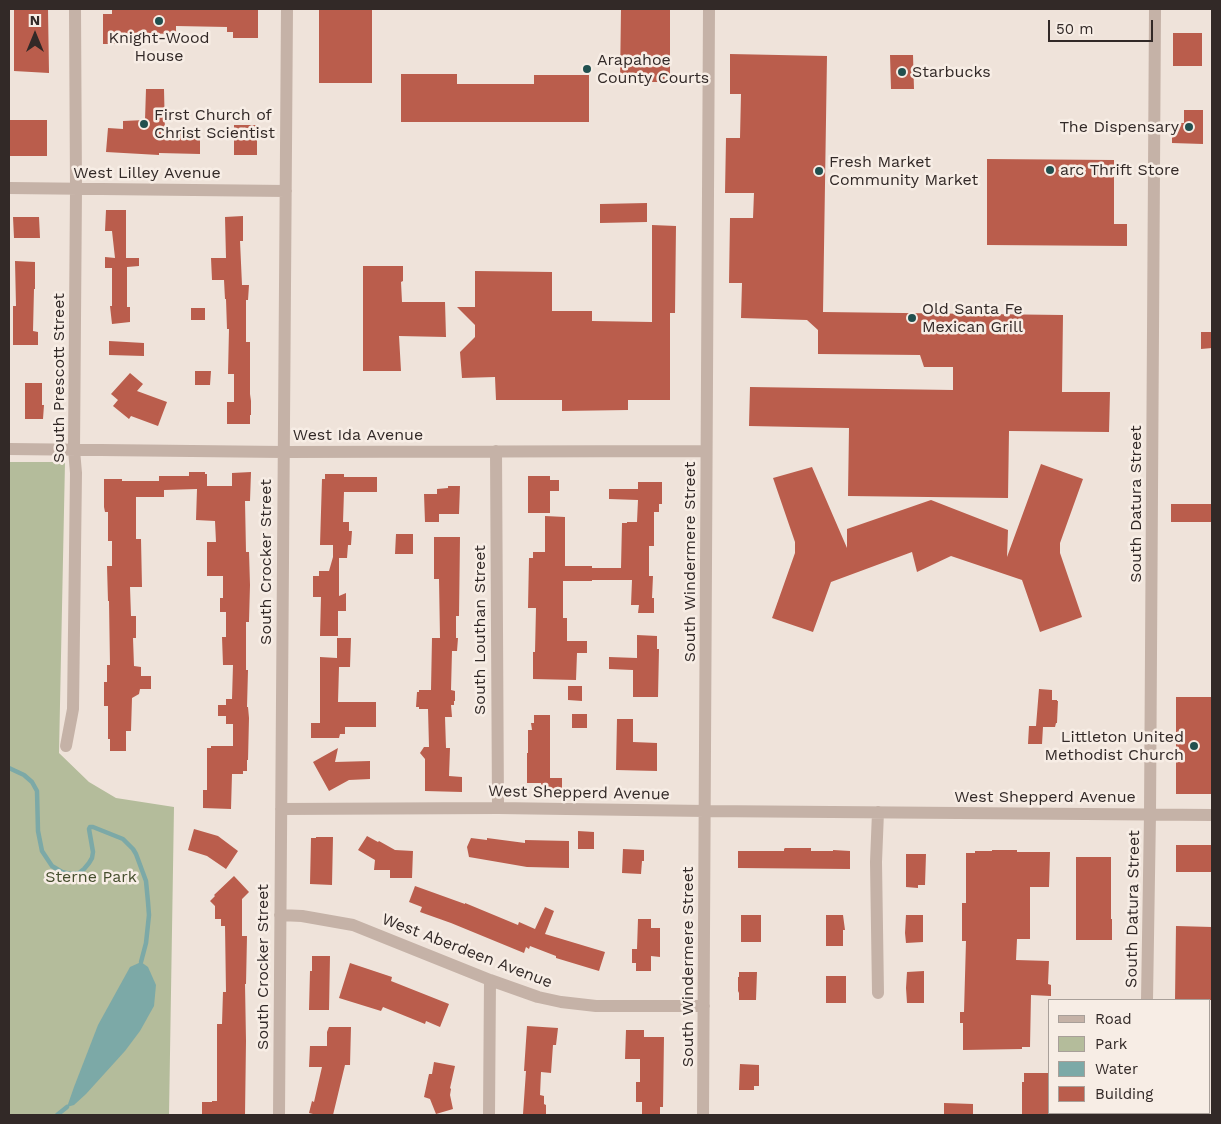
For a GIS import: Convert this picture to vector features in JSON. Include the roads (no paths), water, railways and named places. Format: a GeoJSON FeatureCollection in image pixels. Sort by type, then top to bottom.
{"type":"FeatureCollection","features":[{"type":"Feature","properties":{"kind":"street","name":"South Prescott Street"},"geometry":{"type":"LineString","coordinates":[[66,746],[73,709],[76,473],[74,450],[75,9]]}},
{"type":"Feature","properties":{"kind":"street","name":"South Crocker Street"},"geometry":{"type":"LineString","coordinates":[[279,1115],[287,9]]}},
{"type":"Feature","properties":{"kind":"street","name":"South Windermere Street"},"geometry":{"type":"LineString","coordinates":[[703,1115],[709,9]]}},
{"type":"Feature","properties":{"kind":"street","name":"South Datura Street"},"geometry":{"type":"LineString","coordinates":[[1148,999],[1155,9]]}},
{"type":"Feature","properties":{"kind":"street","name":"West Lilley Avenue"},"geometry":{"type":"LineString","coordinates":[[9,188],[286,191]]}},
{"type":"Feature","properties":{"kind":"street","name":"West Ida Avenue"},"geometry":{"type":"LineString","coordinates":[[9,449],[283,452],[706,451]]}},
{"type":"Feature","properties":{"kind":"street","name":"South Louthan Street"},"geometry":{"type":"LineString","coordinates":[[496,451],[498,808]]}},
{"type":"Feature","properties":{"kind":"street","name":"West Shepperd Avenue"},"geometry":{"type":"LineString","coordinates":[[280,809],[498,808],[1212,815]]}},
{"type":"Feature","properties":{"kind":"street"},"geometry":{"type":"LineString","coordinates":[[878,812],[876,862],[878,993]]}},
{"type":"Feature","properties":{"kind":"street","name":"West Aberdeen Avenue"},"geometry":{"type":"LineString","coordinates":[[280,915],[302,916],[353,925],[490,980],[538,997],[561,1002],[596,1006],[704,1006]]}},
{"type":"Feature","properties":{"kind":"street"},"geometry":{"type":"LineString","coordinates":[[489,1115],[490,980]]}},
{"type":"Feature","properties":{"kind":"water"},"geometry":{"type":"Polygon","coordinates":[[[141,962],[148,967],[156,985],[154,1006],[140,1031],[125,1051],[86,1094],[74,1105],[67,1107],[98,1025],[130,967],[141,962]]]}},
{"type":"Feature","properties":{"kind":"waterway"},"geometry":{"type":"LineString","coordinates":[[9,768],[24,775],[32,782],[37,791],[38,831],[42,851],[52,866],[62,872],[71,874],[79,873],[84,869],[92,858],[93,852],[90,827],[123,839],[133,849],[146,881],[149,915],[146,943],[141,962]]}},
{"type":"Feature","properties":{"kind":"waterway"},"geometry":{"type":"LineString","coordinates":[[57,1115],[67,1107]]}},
{"type":"Feature","properties":{"kind":"place","name":"Knight-Wood House"},"geometry":{"type":"Point","coordinates":[159,21]}},
{"type":"Feature","properties":{"kind":"place","name":"Arapahoe County Courts"},"geometry":{"type":"Point","coordinates":[587,69]}},
{"type":"Feature","properties":{"kind":"place","name":"Starbucks"},"geometry":{"type":"Point","coordinates":[902,72]}},
{"type":"Feature","properties":{"kind":"place","name":"First Church of Christ Scientist"},"geometry":{"type":"Point","coordinates":[144,124]}},
{"type":"Feature","properties":{"kind":"place","name":"The Dispensary"},"geometry":{"type":"Point","coordinates":[1189,127]}},
{"type":"Feature","properties":{"kind":"place","name":"arc Thrift Store"},"geometry":{"type":"Point","coordinates":[1050,170]}},
{"type":"Feature","properties":{"kind":"place","name":"Fresh Market Community Market"},"geometry":{"type":"Point","coordinates":[819,171]}},
{"type":"Feature","properties":{"kind":"place","name":"Old Santa Fe Mexican Grill"},"geometry":{"type":"Point","coordinates":[912,318]}},
{"type":"Feature","properties":{"kind":"place","name":"Littleton United Methodist Church"},"geometry":{"type":"Point","coordinates":[1194,746]}},
{"type":"Feature","properties":{"kind":"park label","name":"Sterne Park"},"geometry":{"type":"Point","coordinates":[91,877]}}]}
